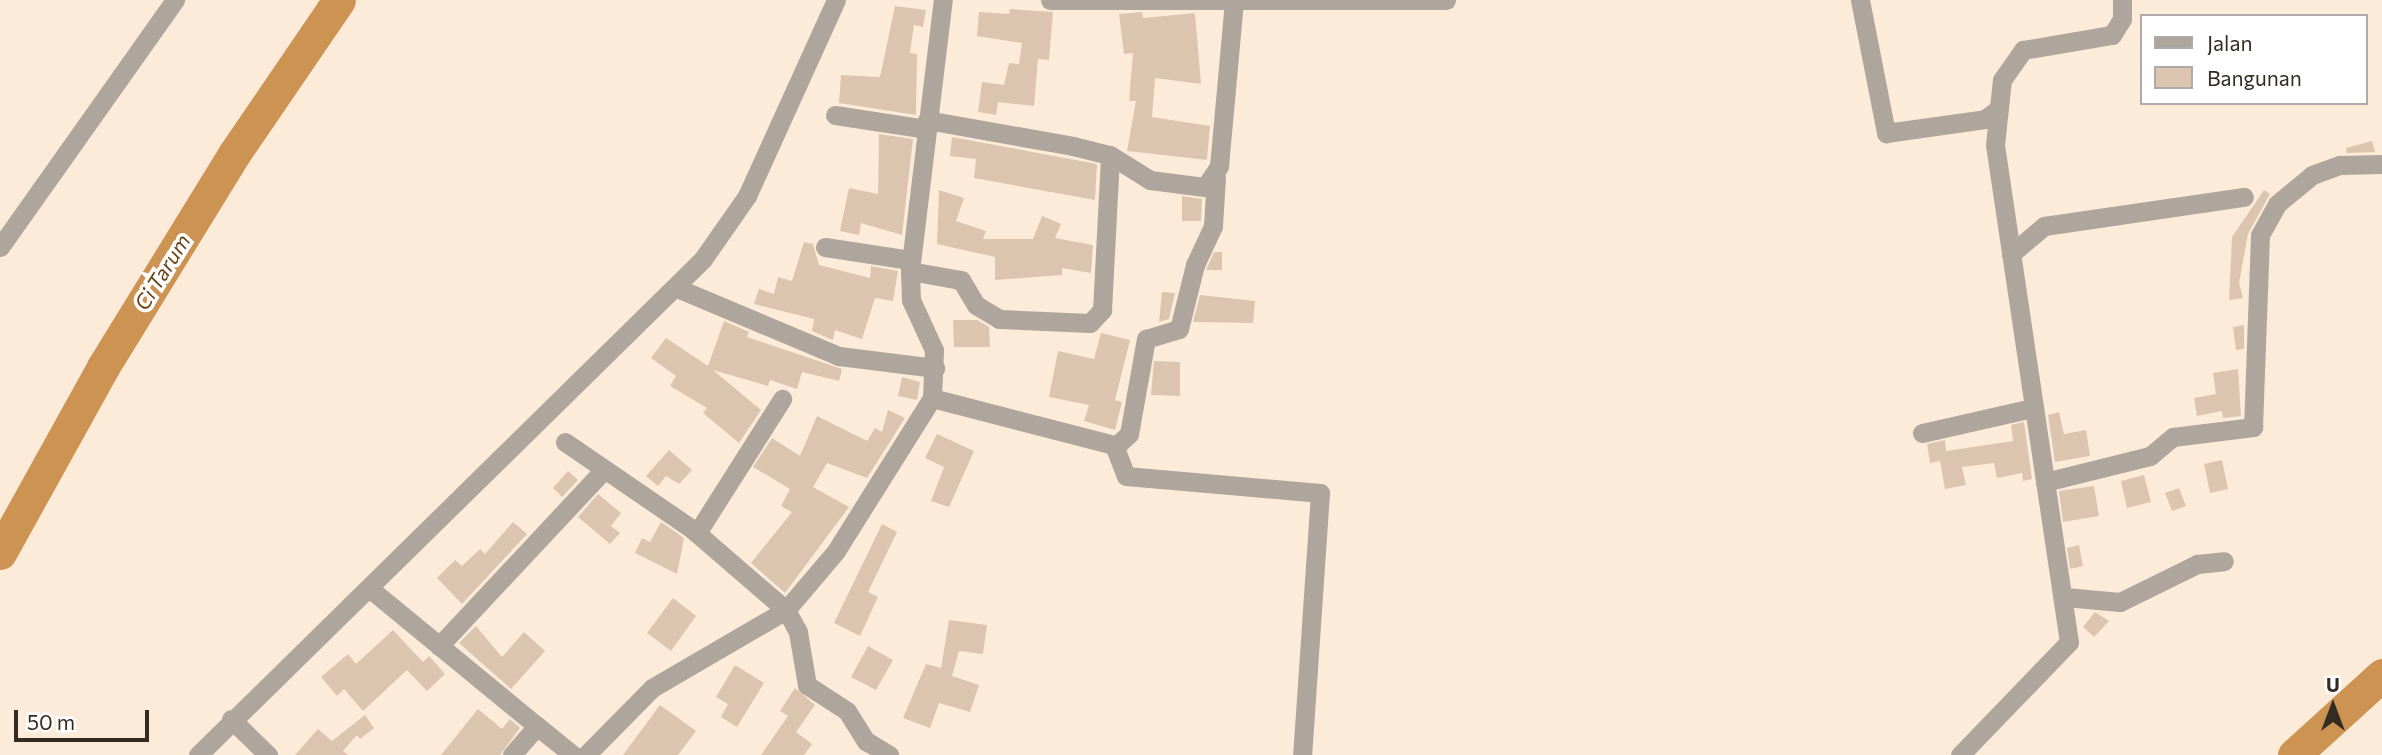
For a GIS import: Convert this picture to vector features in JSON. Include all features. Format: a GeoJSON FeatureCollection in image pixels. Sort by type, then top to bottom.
{"type":"FeatureCollection","features":[{"type":"Feature","properties":{"kind":"street"},"geometry":{"type":"LineString","coordinates":[[0,247],[175,0]]}},
{"type":"Feature","properties":{"kind":"street"},"geometry":{"type":"LineString","coordinates":[[198,755],[231,719],[677,288],[747,196],[836,0]]}},
{"type":"Feature","properties":{"kind":"street"},"geometry":{"type":"LineString","coordinates":[[586,755],[652,688],[786,610],[836,551],[932,398],[935,368],[932,340],[911,300],[910,265],[943,0]]}},
{"type":"Feature","properties":{"kind":"street"},"geometry":{"type":"LineString","coordinates":[[1050,0],[1446,0]]}},
{"type":"Feature","properties":{"kind":"street"},"geometry":{"type":"LineString","coordinates":[[1860,0],[1886,133],[1985,120],[1996,110]]}},
{"type":"Feature","properties":{"kind":"street"},"geometry":{"type":"LineString","coordinates":[[1960,755],[2067,649],[2066,597],[2032,408],[2011,254],[1996,110],[2011,60],[2034,47],[2112,35],[2122,19],[2122,0]]}},
{"type":"Feature","properties":{"kind":"street"},"geometry":{"type":"LineString","coordinates":[[1116,446],[1129,434],[1146,339],[1179,329],[1195,265],[1213,226],[1234,2]]}},
{"type":"Feature","properties":{"kind":"street"},"geometry":{"type":"LineString","coordinates":[[835,115],[927,124],[1110,155],[1166,184],[1201,187],[1216,177]]}},
{"type":"Feature","properties":{"kind":"street"},"geometry":{"type":"LineString","coordinates":[[825,247],[910,265],[961,280],[976,305],[999,319],[1090,323],[1103,297],[1110,155]]}},
{"type":"Feature","properties":{"kind":"street"},"geometry":{"type":"LineString","coordinates":[[2045,482],[2150,456],[2173,437],[2253,427],[2260,235],[2277,204],[2312,175],[2340,165],[2382,164]]}},
{"type":"Feature","properties":{"kind":"street"},"geometry":{"type":"LineString","coordinates":[[2011,254],[2044,226],[2244,197]]}},
{"type":"Feature","properties":{"kind":"street"},"geometry":{"type":"LineString","coordinates":[[677,288],[839,356],[935,368]]}},
{"type":"Feature","properties":{"kind":"street"},"geometry":{"type":"LineString","coordinates":[[932,398],[1116,446]]}},
{"type":"Feature","properties":{"kind":"street"},"geometry":{"type":"LineString","coordinates":[[698,533],[782,399]]}},
{"type":"Feature","properties":{"kind":"street"},"geometry":{"type":"LineString","coordinates":[[1922,433],[2032,408]]}},
{"type":"Feature","properties":{"kind":"street"},"geometry":{"type":"LineString","coordinates":[[565,442],[603,471],[698,533],[786,610],[796,626],[807,685],[847,711],[866,741],[889,755]]}},
{"type":"Feature","properties":{"kind":"street"},"geometry":{"type":"LineString","coordinates":[[1116,446],[1126,477],[1310,489],[1322,497],[1302,755]]}},
{"type":"Feature","properties":{"kind":"street"},"geometry":{"type":"LineString","coordinates":[[439,646],[603,471]]}},
{"type":"Feature","properties":{"kind":"street"},"geometry":{"type":"LineString","coordinates":[[2066,597],[2120,602],[2197,564],[2224,561]]}},
{"type":"Feature","properties":{"kind":"street"},"geometry":{"type":"LineString","coordinates":[[369,588],[573,755]]}},
{"type":"Feature","properties":{"kind":"street"},"geometry":{"type":"LineString","coordinates":[[231,719],[268,755]]}},
{"type":"Feature","properties":{"kind":"street"},"geometry":{"type":"LineString","coordinates":[[512,755],[537,726]]}},
{"type":"Feature","properties":{"kind":"building"},"geometry":{"type":"Polygon","coordinates":[[[895,6],[926,10],[923,27],[914,25],[910,53],[917,54],[916,115],[839,103],[841,75],[880,77],[895,6]]]}},
{"type":"Feature","properties":{"kind":"building"},"geometry":{"type":"Polygon","coordinates":[[[1010,9],[1053,12],[1049,60],[1038,59],[1034,106],[998,102],[996,115],[978,112],[982,82],[1004,85],[1009,63],[1019,64],[1022,43],[977,36],[979,12],[1009,14],[1010,9]]]}},
{"type":"Feature","properties":{"kind":"building"},"geometry":{"type":"Polygon","coordinates":[[[1142,12],[1143,18],[1195,13],[1201,84],[1155,78],[1152,117],[1210,126],[1207,160],[1127,151],[1136,101],[1129,101],[1133,53],[1124,54],[1119,14],[1142,12]]]}},
{"type":"Feature","properties":{"kind":"building"},"geometry":{"type":"Polygon","coordinates":[[[879,134],[913,139],[902,235],[861,223],[859,235],[840,231],[849,188],[878,194],[879,134]]]}},
{"type":"Feature","properties":{"kind":"building"},"geometry":{"type":"Polygon","coordinates":[[[952,137],[1097,164],[1095,200],[974,178],[976,159],[950,156],[952,137]]]}},
{"type":"Feature","properties":{"kind":"building"},"geometry":{"type":"Polygon","coordinates":[[[2372,141],[2375,152],[2347,153],[2346,148],[2372,141]]]}},
{"type":"Feature","properties":{"kind":"building"},"geometry":{"type":"Polygon","coordinates":[[[939,190],[964,198],[956,221],[986,231],[983,239],[1033,239],[1042,216],[1061,224],[1055,238],[1093,245],[1091,273],[1062,268],[1062,275],[995,280],[995,257],[937,244],[939,190]]]}},
{"type":"Feature","properties":{"kind":"building"},"geometry":{"type":"Polygon","coordinates":[[[2264,190],[2270,194],[2248,234],[2239,283],[2243,298],[2229,300],[2232,237],[2264,190]]]}},
{"type":"Feature","properties":{"kind":"building"},"geometry":{"type":"Polygon","coordinates":[[[1182,196],[1202,199],[1201,221],[1182,221],[1182,196]]]}},
{"type":"Feature","properties":{"kind":"building"},"geometry":{"type":"Polygon","coordinates":[[[804,242],[813,244],[819,265],[870,278],[871,266],[898,271],[893,301],[875,298],[862,339],[835,330],[833,340],[812,331],[814,319],[754,304],[759,289],[774,294],[778,277],[792,281],[804,242]]]}},
{"type":"Feature","properties":{"kind":"building"},"geometry":{"type":"Polygon","coordinates":[[[1214,252],[1222,252],[1222,270],[1206,270],[1214,252]]]}},
{"type":"Feature","properties":{"kind":"building"},"geometry":{"type":"Polygon","coordinates":[[[1162,292],[1175,293],[1169,319],[1159,322],[1162,292]]]}},
{"type":"Feature","properties":{"kind":"building"},"geometry":{"type":"Polygon","coordinates":[[[1200,295],[1255,301],[1253,323],[1193,322],[1200,295]]]}},
{"type":"Feature","properties":{"kind":"building"},"geometry":{"type":"Polygon","coordinates":[[[953,320],[977,320],[989,327],[990,347],[954,347],[953,320]]]}},
{"type":"Feature","properties":{"kind":"building"},"geometry":{"type":"Polygon","coordinates":[[[724,321],[749,332],[747,337],[842,369],[839,381],[802,372],[797,389],[770,380],[768,386],[713,370],[761,410],[739,443],[703,413],[707,408],[670,386],[676,376],[651,358],[666,338],[708,366],[724,321]]]}},
{"type":"Feature","properties":{"kind":"building"},"geometry":{"type":"Polygon","coordinates":[[[2244,325],[2244,349],[2236,350],[2233,327],[2244,325]]]}},
{"type":"Feature","properties":{"kind":"building"},"geometry":{"type":"Polygon","coordinates":[[[1101,333],[1130,340],[1115,400],[1122,402],[1115,430],[1084,421],[1089,405],[1049,397],[1058,351],[1094,359],[1101,333]]]}},
{"type":"Feature","properties":{"kind":"building"},"geometry":{"type":"Polygon","coordinates":[[[1154,361],[1180,362],[1180,396],[1151,395],[1154,361]]]}},
{"type":"Feature","properties":{"kind":"building"},"geometry":{"type":"Polygon","coordinates":[[[2238,369],[2241,416],[2223,418],[2222,411],[2197,416],[2194,398],[2216,394],[2213,373],[2238,369]]]}},
{"type":"Feature","properties":{"kind":"building"},"geometry":{"type":"Polygon","coordinates":[[[902,377],[920,382],[917,400],[898,396],[902,377]]]}},
{"type":"Feature","properties":{"kind":"building"},"geometry":{"type":"Polygon","coordinates":[[[888,410],[905,418],[867,478],[827,463],[813,487],[849,507],[785,593],[751,563],[792,512],[781,506],[790,489],[753,467],[772,438],[800,456],[817,416],[867,441],[875,428],[882,432],[888,410]]]}},
{"type":"Feature","properties":{"kind":"building"},"geometry":{"type":"Polygon","coordinates":[[[2059,412],[2064,434],[2086,430],[2090,456],[2055,462],[2048,415],[2059,412]]]}},
{"type":"Feature","properties":{"kind":"building"},"geometry":{"type":"Polygon","coordinates":[[[2024,422],[2032,479],[2023,481],[2022,473],[1997,478],[1994,463],[1962,467],[1966,485],[1945,489],[1940,461],[1930,463],[1927,444],[1945,440],[1946,451],[2013,441],[2011,425],[2024,422]]]}},
{"type":"Feature","properties":{"kind":"building"},"geometry":{"type":"Polygon","coordinates":[[[937,434],[974,451],[949,507],[931,501],[944,467],[925,458],[937,434]]]}},
{"type":"Feature","properties":{"kind":"building"},"geometry":{"type":"Polygon","coordinates":[[[669,450],[692,470],[679,484],[666,476],[658,486],[646,476],[669,450]]]}},
{"type":"Feature","properties":{"kind":"building"},"geometry":{"type":"Polygon","coordinates":[[[2222,460],[2228,489],[2210,493],[2204,464],[2222,460]]]}},
{"type":"Feature","properties":{"kind":"building"},"geometry":{"type":"Polygon","coordinates":[[[568,471],[578,480],[562,497],[553,488],[568,471]]]}},
{"type":"Feature","properties":{"kind":"building"},"geometry":{"type":"Polygon","coordinates":[[[2144,475],[2151,502],[2127,508],[2121,481],[2144,475]]]}},
{"type":"Feature","properties":{"kind":"building"},"geometry":{"type":"Polygon","coordinates":[[[2094,486],[2099,516],[2063,522],[2059,491],[2094,486]]]}},
{"type":"Feature","properties":{"kind":"building"},"geometry":{"type":"Polygon","coordinates":[[[2179,488],[2186,506],[2172,511],[2165,493],[2179,488]]]}},
{"type":"Feature","properties":{"kind":"building"},"geometry":{"type":"Polygon","coordinates":[[[598,494],[621,513],[611,526],[620,533],[610,544],[578,517],[598,494]]]}},
{"type":"Feature","properties":{"kind":"building"},"geometry":{"type":"Polygon","coordinates":[[[513,522],[527,534],[462,604],[437,578],[455,560],[462,566],[480,549],[485,554],[513,522]]]}},
{"type":"Feature","properties":{"kind":"building"},"geometry":{"type":"Polygon","coordinates":[[[661,522],[684,538],[677,574],[635,553],[642,538],[650,542],[661,522]]]}},
{"type":"Feature","properties":{"kind":"building"},"geometry":{"type":"Polygon","coordinates":[[[882,524],[897,532],[868,592],[878,597],[860,636],[834,623],[882,524]]]}},
{"type":"Feature","properties":{"kind":"building"},"geometry":{"type":"Polygon","coordinates":[[[2079,545],[2083,566],[2070,569],[2067,548],[2079,545]]]}},
{"type":"Feature","properties":{"kind":"building"},"geometry":{"type":"Polygon","coordinates":[[[673,598],[696,616],[671,651],[647,633],[673,598]]]}},
{"type":"Feature","properties":{"kind":"building"},"geometry":{"type":"Polygon","coordinates":[[[2095,612],[2109,621],[2094,637],[2083,627],[2095,612]]]}},
{"type":"Feature","properties":{"kind":"building"},"geometry":{"type":"Polygon","coordinates":[[[949,620],[987,625],[983,654],[959,651],[952,676],[979,685],[970,712],[939,703],[930,728],[903,718],[926,664],[941,668],[949,620]]]}},
{"type":"Feature","properties":{"kind":"building"},"geometry":{"type":"Polygon","coordinates":[[[476,626],[502,657],[524,632],[545,651],[511,689],[459,643],[476,626]]]}},
{"type":"Feature","properties":{"kind":"building"},"geometry":{"type":"Polygon","coordinates":[[[393,630],[423,662],[429,656],[445,674],[427,691],[407,670],[363,711],[344,689],[337,696],[321,677],[348,654],[356,664],[393,630]]]}},
{"type":"Feature","properties":{"kind":"building"},"geometry":{"type":"Polygon","coordinates":[[[868,646],[893,660],[876,690],[851,677],[868,646]]]}},
{"type":"Feature","properties":{"kind":"building"},"geometry":{"type":"Polygon","coordinates":[[[735,665],[764,683],[737,727],[721,717],[728,704],[716,697],[735,665]]]}},
{"type":"Feature","properties":{"kind":"building"},"geometry":{"type":"Polygon","coordinates":[[[795,688],[815,705],[796,732],[812,744],[804,755],[761,755],[788,716],[780,711],[795,688]]]}},
{"type":"Feature","properties":{"kind":"building"},"geometry":{"type":"Polygon","coordinates":[[[660,705],[696,731],[678,755],[623,755],[660,705]]]}},
{"type":"Feature","properties":{"kind":"building"},"geometry":{"type":"Polygon","coordinates":[[[478,709],[502,729],[510,719],[520,728],[500,755],[441,755],[478,709]]]}},
{"type":"Feature","properties":{"kind":"building"},"geometry":{"type":"Polygon","coordinates":[[[365,715],[374,728],[360,739],[357,735],[343,751],[348,755],[295,755],[318,729],[332,741],[365,715]]]}},
{"type":"Feature","properties":{"kind":"waterway","name":"Ci Tarum"},"geometry":{"type":"LineString","coordinates":[[0,553],[103,367],[234,154],[339,0]]}},
{"type":"Feature","properties":{"kind":"waterway","name":"Ci Tarum"},"geometry":{"type":"LineString","coordinates":[[2294,755],[2382,675]]}}]}
